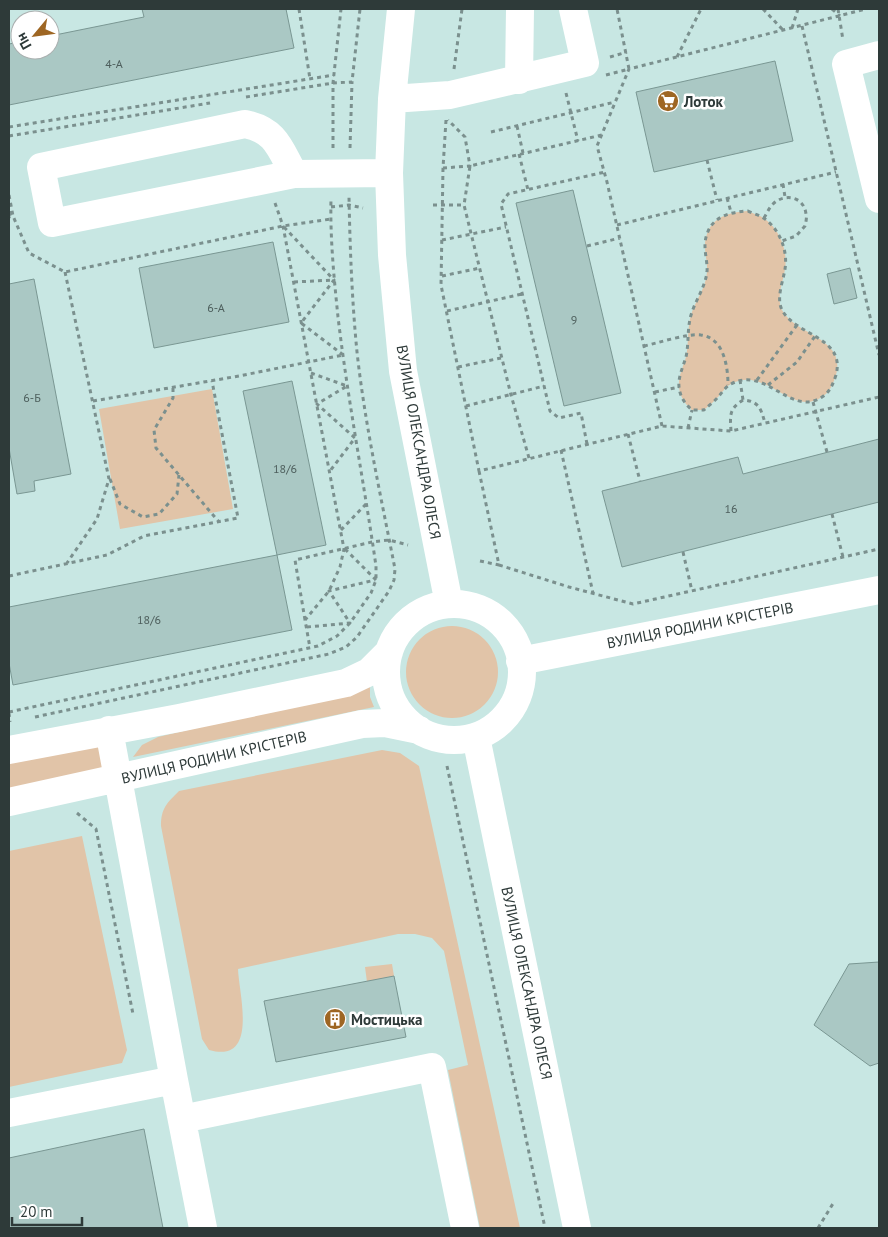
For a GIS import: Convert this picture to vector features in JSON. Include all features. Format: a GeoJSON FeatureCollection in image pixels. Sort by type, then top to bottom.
{"type":"FeatureCollection","features":[{"type":"Feature","properties":{"kind":"street","name":"ВУЛИЦЯ ОЛЕКСАНДРА ОЛЕСЯ"},"geometry":{"type":"LineString","coordinates":[[401,9],[392,99],[390,173],[392,255],[403,372],[449,604]]}},
{"type":"Feature","properties":{"kind":"street"},"geometry":{"type":"LineString","coordinates":[[519,80],[520,9]]}},
{"type":"Feature","properties":{"kind":"street"},"geometry":{"type":"LineString","coordinates":[[392,99],[450,95],[585,63],[574,9]]}},
{"type":"Feature","properties":{"kind":"street"},"geometry":{"type":"LineString","coordinates":[[879,55],[846,64],[879,199]]}},
{"type":"Feature","properties":{"kind":"street"},"geometry":{"type":"LineString","coordinates":[[294,174],[279,146],[267,131],[257,126],[245,124],[40,167],[52,223],[294,174],[390,173]]}},
{"type":"Feature","properties":{"kind":"street","name":"ВУЛИЦЯ РОДИНИ КРІСТЕРІВ"},"geometry":{"type":"LineString","coordinates":[[520,661],[879,590]]}},
{"type":"Feature","properties":{"kind":"street"},"geometry":{"type":"LineString","coordinates":[[449,604],[473,607],[494,617],[510,634],[520,656],[522,671],[516,701],[508,714],[497,725],[476,737],[465,740],[442,739],[419,730],[408,722],[393,703],[386,672],[389,652],[397,635],[410,620],[427,610],[449,604]]}},
{"type":"Feature","properties":{"kind":"street"},"geometry":{"type":"LineString","coordinates":[[9,750],[346,684],[368,672],[389,652]]}},
{"type":"Feature","properties":{"kind":"street","name":"ВУЛИЦЯ РОДИНИ КРІСТЕРІВ"},"geometry":{"type":"LineString","coordinates":[[9,802],[362,724],[385,723],[419,730]]}},
{"type":"Feature","properties":{"kind":"street"},"geometry":{"type":"LineString","coordinates":[[109,730],[203,1228]]}},
{"type":"Feature","properties":{"kind":"street","name":"ВУЛИЦЯ ОЛЕКСАНДРА ОЛЕСЯ"},"geometry":{"type":"LineString","coordinates":[[476,737],[577,1228]]}},
{"type":"Feature","properties":{"kind":"street"},"geometry":{"type":"LineString","coordinates":[[182,1119],[432,1066],[465,1228]]}},
{"type":"Feature","properties":{"kind":"street"},"geometry":{"type":"LineString","coordinates":[[9,1113],[174,1080]]}},
{"type":"Feature","properties":{"kind":"path"},"geometry":{"type":"LineString","coordinates":[[299,9],[310,78]]}},
{"type":"Feature","properties":{"kind":"path"},"geometry":{"type":"LineString","coordinates":[[29,718],[329,654],[346,647],[357,638],[390,591],[395,569],[368,426],[357,352],[350,251],[349,205],[340,174],[333,83],[341,9]]}},
{"type":"Feature","properties":{"kind":"path"},"geometry":{"type":"LineString","coordinates":[[20,720],[10,722],[9,713],[318,646],[337,636],[350,623],[371,593],[376,580],[376,566],[346,386],[334,280],[331,220],[331,207],[340,174],[360,9]]}},
{"type":"Feature","properties":{"kind":"path"},"geometry":{"type":"LineString","coordinates":[[450,95],[462,9]]}},
{"type":"Feature","properties":{"kind":"path"},"geometry":{"type":"LineString","coordinates":[[617,9],[629,69],[597,146],[617,225],[662,426]]}},
{"type":"Feature","properties":{"kind":"path"},"geometry":{"type":"LineString","coordinates":[[676,57],[701,9]]}},
{"type":"Feature","properties":{"kind":"path"},"geometry":{"type":"LineString","coordinates":[[762,9],[783,30]]}},
{"type":"Feature","properties":{"kind":"path"},"geometry":{"type":"LineString","coordinates":[[769,16],[772,9]]}},
{"type":"Feature","properties":{"kind":"path"},"geometry":{"type":"LineString","coordinates":[[792,28],[798,9]]}},
{"type":"Feature","properties":{"kind":"path"},"geometry":{"type":"LineString","coordinates":[[832,9],[840,16]]}},
{"type":"Feature","properties":{"kind":"path"},"geometry":{"type":"LineString","coordinates":[[629,69],[866,9]]}},
{"type":"Feature","properties":{"kind":"path"},"geometry":{"type":"LineString","coordinates":[[802,26],[879,355]]}},
{"type":"Feature","properties":{"kind":"path"},"geometry":{"type":"LineString","coordinates":[[9,127],[334,75]]}},
{"type":"Feature","properties":{"kind":"path"},"geometry":{"type":"LineString","coordinates":[[245,97],[333,83],[352,82]]}},
{"type":"Feature","properties":{"kind":"path"},"geometry":{"type":"LineString","coordinates":[[564,87],[578,141]]}},
{"type":"Feature","properties":{"kind":"path"},"geometry":{"type":"LineString","coordinates":[[9,136],[215,102]]}},
{"type":"Feature","properties":{"kind":"path"},"geometry":{"type":"LineString","coordinates":[[492,132],[616,102]]}},
{"type":"Feature","properties":{"kind":"path"},"geometry":{"type":"LineString","coordinates":[[500,565],[441,285],[443,168],[446,118],[465,137],[470,166],[464,205],[510,394],[529,458]]}},
{"type":"Feature","properties":{"kind":"path"},"geometry":{"type":"LineString","coordinates":[[517,126],[528,190]]}},
{"type":"Feature","properties":{"kind":"path"},"geometry":{"type":"LineString","coordinates":[[443,168],[470,166],[602,135]]}},
{"type":"Feature","properties":{"kind":"path"},"geometry":{"type":"LineString","coordinates":[[707,160],[717,200]]}},
{"type":"Feature","properties":{"kind":"path"},"geometry":{"type":"LineString","coordinates":[[588,444],[581,413],[559,418],[550,411],[501,204],[508,194],[604,172]]}},
{"type":"Feature","properties":{"kind":"path"},"geometry":{"type":"LineString","coordinates":[[617,225],[836,172]]}},
{"type":"Feature","properties":{"kind":"path"},"geometry":{"type":"LineString","coordinates":[[783,184],[786,197]]}},
{"type":"Feature","properties":{"kind":"path"},"geometry":{"type":"LineString","coordinates":[[9,195],[13,216],[29,253],[65,272],[283,226],[331,220]]}},
{"type":"Feature","properties":{"kind":"path"},"geometry":{"type":"LineString","coordinates":[[764,218],[771,205],[780,198],[790,196],[800,203],[806,212],[805,226],[796,236],[782,241]]}},
{"type":"Feature","properties":{"kind":"path"},"geometry":{"type":"LineString","coordinates":[[727,198],[731,212]]}},
{"type":"Feature","properties":{"kind":"path"},"geometry":{"type":"LineString","coordinates":[[331,207],[349,205],[363,208]]}},
{"type":"Feature","properties":{"kind":"path"},"geometry":{"type":"LineString","coordinates":[[432,205],[464,205]]}},
{"type":"Feature","properties":{"kind":"path"},"geometry":{"type":"LineString","coordinates":[[748,211],[764,218],[773,227],[782,241],[786,252],[780,297],[782,309],[790,320],[822,340],[834,352],[837,370],[833,386],[824,396],[814,402],[806,403],[792,399],[757,380],[740,380],[728,385],[704,410],[692,410],[684,402],[679,387],[681,370],[686,358],[691,313],[701,294],[707,272],[705,250],[707,234],[717,220],[731,212],[748,211]]}},
{"type":"Feature","properties":{"kind":"path"},"geometry":{"type":"LineString","coordinates":[[9,212],[13,216]]}},
{"type":"Feature","properties":{"kind":"path"},"geometry":{"type":"LineString","coordinates":[[9,217],[13,216]]}},
{"type":"Feature","properties":{"kind":"path"},"geometry":{"type":"LineString","coordinates":[[283,226],[334,280]]}},
{"type":"Feature","properties":{"kind":"path"},"geometry":{"type":"LineString","coordinates":[[283,226],[344,549],[340,567],[330,592],[305,620]]}},
{"type":"Feature","properties":{"kind":"path"},"geometry":{"type":"LineString","coordinates":[[442,240],[506,227]]}},
{"type":"Feature","properties":{"kind":"path"},"geometry":{"type":"LineString","coordinates":[[586,246],[620,238]]}},
{"type":"Feature","properties":{"kind":"path"},"geometry":{"type":"LineString","coordinates":[[442,276],[480,268]]}},
{"type":"Feature","properties":{"kind":"path"},"geometry":{"type":"LineString","coordinates":[[65,272],[110,479],[120,504],[143,518],[159,514],[177,494],[179,474]]}},
{"type":"Feature","properties":{"kind":"path"},"geometry":{"type":"LineString","coordinates":[[294,282],[334,280]]}},
{"type":"Feature","properties":{"kind":"path"},"geometry":{"type":"LineString","coordinates":[[302,323],[334,280]]}},
{"type":"Feature","properties":{"kind":"path"},"geometry":{"type":"LineString","coordinates":[[447,311],[522,294]]}},
{"type":"Feature","properties":{"kind":"path"},"geometry":{"type":"LineString","coordinates":[[302,323],[342,355]]}},
{"type":"Feature","properties":{"kind":"path"},"geometry":{"type":"LineString","coordinates":[[757,380],[797,325]]}},
{"type":"Feature","properties":{"kind":"path"},"geometry":{"type":"LineString","coordinates":[[644,346],[702,335],[713,340],[723,352],[728,370],[728,385]]}},
{"type":"Feature","properties":{"kind":"path"},"geometry":{"type":"LineString","coordinates":[[768,386],[797,362],[815,336]]}},
{"type":"Feature","properties":{"kind":"path"},"geometry":{"type":"LineString","coordinates":[[92,402],[342,355]]}},
{"type":"Feature","properties":{"kind":"path"},"geometry":{"type":"LineString","coordinates":[[458,367],[501,358]]}},
{"type":"Feature","properties":{"kind":"path"},"geometry":{"type":"LineString","coordinates":[[311,372],[346,386]]}},
{"type":"Feature","properties":{"kind":"path"},"geometry":{"type":"LineString","coordinates":[[9,576],[107,555],[144,536],[238,518],[212,380]]}},
{"type":"Feature","properties":{"kind":"path"},"geometry":{"type":"LineString","coordinates":[[740,380],[743,400]]}},
{"type":"Feature","properties":{"kind":"path"},"geometry":{"type":"LineString","coordinates":[[317,404],[346,386]]}},
{"type":"Feature","properties":{"kind":"path"},"geometry":{"type":"LineString","coordinates":[[466,406],[544,386]]}},
{"type":"Feature","properties":{"kind":"path"},"geometry":{"type":"LineString","coordinates":[[655,392],[679,387]]}},
{"type":"Feature","properties":{"kind":"path"},"geometry":{"type":"LineString","coordinates":[[173,388],[173,398],[154,430],[156,448],[219,522]]}},
{"type":"Feature","properties":{"kind":"path"},"geometry":{"type":"LineString","coordinates":[[479,471],[662,426],[731,431],[879,397]]}},
{"type":"Feature","properties":{"kind":"path"},"geometry":{"type":"LineString","coordinates":[[731,431],[730,417],[734,406],[743,400],[752,401],[760,408],[765,423]]}},
{"type":"Feature","properties":{"kind":"path"},"geometry":{"type":"LineString","coordinates":[[814,402],[827,452]]}},
{"type":"Feature","properties":{"kind":"path"},"geometry":{"type":"LineString","coordinates":[[317,404],[355,438]]}},
{"type":"Feature","properties":{"kind":"path"},"geometry":{"type":"LineString","coordinates":[[688,428],[692,410]]}},
{"type":"Feature","properties":{"kind":"path"},"geometry":{"type":"LineString","coordinates":[[628,434],[640,481]]}},
{"type":"Feature","properties":{"kind":"path"},"geometry":{"type":"LineString","coordinates":[[330,471],[355,438]]}},
{"type":"Feature","properties":{"kind":"path"},"geometry":{"type":"LineString","coordinates":[[561,450],[593,593]]}},
{"type":"Feature","properties":{"kind":"path"},"geometry":{"type":"LineString","coordinates":[[67,563],[97,519],[110,479]]}},
{"type":"Feature","properties":{"kind":"path"},"geometry":{"type":"LineString","coordinates":[[341,530],[366,504]]}},
{"type":"Feature","properties":{"kind":"path"},"geometry":{"type":"LineString","coordinates":[[832,514],[843,557]]}},
{"type":"Feature","properties":{"kind":"path"},"geometry":{"type":"LineString","coordinates":[[310,648],[295,560],[372,542],[390,540],[408,545]]}},
{"type":"Feature","properties":{"kind":"path"},"geometry":{"type":"LineString","coordinates":[[344,549],[376,580]]}},
{"type":"Feature","properties":{"kind":"path"},"geometry":{"type":"LineString","coordinates":[[480,561],[500,565],[633,604],[879,549]]}},
{"type":"Feature","properties":{"kind":"path"},"geometry":{"type":"LineString","coordinates":[[683,552],[692,591]]}},
{"type":"Feature","properties":{"kind":"path"},"geometry":{"type":"LineString","coordinates":[[330,592],[376,580]]}},
{"type":"Feature","properties":{"kind":"path"},"geometry":{"type":"LineString","coordinates":[[330,592],[350,623]]}},
{"type":"Feature","properties":{"kind":"path"},"geometry":{"type":"LineString","coordinates":[[306,627],[350,623]]}},
{"type":"Feature","properties":{"kind":"path"},"geometry":{"type":"LineString","coordinates":[[447,766],[545,1228]]}},
{"type":"Feature","properties":{"kind":"path"},"geometry":{"type":"LineString","coordinates":[[75,811],[96,830],[135,1021]]}},
{"type":"Feature","properties":{"kind":"path"},"geometry":{"type":"LineString","coordinates":[[818,1228],[834,1202]]}},
{"type":"Feature","properties":{"kind":"shaded area"},"geometry":{"type":"Polygon","coordinates":[[[748,211],[763,218],[770,224],[782,241],[786,262],[780,295],[782,310],[789,319],[818,338],[834,352],[837,362],[836,375],[827,393],[811,402],[789,397],[756,381],[744,380],[725,388],[715,401],[704,410],[692,410],[682,397],[679,383],[686,357],[691,315],[706,278],[705,249],[707,234],[714,223],[723,216],[735,212],[748,211]]]}},
{"type":"Feature","properties":{"kind":"shaded area"},"geometry":{"type":"Polygon","coordinates":[[[212,389],[233,509],[120,529],[99,409],[212,389]]]}},
{"type":"Feature","properties":{"kind":"shaded area"},"geometry":{"type":"Polygon","coordinates":[[[452,626],[469,630],[484,640],[494,655],[498,672],[494,689],[484,704],[469,714],[452,718],[435,714],[420,704],[410,689],[406,672],[410,655],[420,640],[435,630],[452,626]]]}},
{"type":"Feature","properties":{"kind":"shaded area"},"geometry":{"type":"Polygon","coordinates":[[[370,687],[370,697],[374,707],[133,757],[142,745],[158,737],[370,687]]]}},
{"type":"Feature","properties":{"kind":"shaded area"},"geometry":{"type":"Polygon","coordinates":[[[100,741],[106,771],[9,791],[9,760],[100,741]]]}},
{"type":"Feature","properties":{"kind":"shaded area"},"geometry":{"type":"Polygon","coordinates":[[[382,750],[400,753],[419,766],[520,1228],[480,1228],[448,1070],[468,1065],[444,951],[432,938],[415,934],[398,934],[238,969],[243,1024],[235,1047],[225,1052],[209,1050],[202,1039],[161,826],[162,815],[166,806],[179,791],[382,750]]]}},
{"type":"Feature","properties":{"kind":"shaded area"},"geometry":{"type":"Polygon","coordinates":[[[82,836],[127,1050],[122,1063],[9,1087],[9,851],[82,836]]]}},
{"type":"Feature","properties":{"kind":"shaded area"},"geometry":{"type":"Polygon","coordinates":[[[392,964],[394,976],[367,982],[365,967],[392,964]]]}},
{"type":"Feature","properties":{"kind":"building"},"geometry":{"type":"Polygon","coordinates":[[[142,9],[286,9],[294,48],[9,105],[9,44],[10,60],[60,60],[60,34],[144,17],[142,9]]]}},
{"type":"Feature","properties":{"kind":"building"},"geometry":{"type":"Polygon","coordinates":[[[775,61],[793,141],[654,172],[636,92],[775,61]]]}},
{"type":"Feature","properties":{"kind":"building"},"geometry":{"type":"Polygon","coordinates":[[[573,190],[621,393],[564,406],[516,203],[573,190]]]}},
{"type":"Feature","properties":{"kind":"building"},"geometry":{"type":"Polygon","coordinates":[[[273,242],[289,322],[154,348],[139,268],[273,242]]]}},
{"type":"Feature","properties":{"kind":"building"},"geometry":{"type":"Polygon","coordinates":[[[850,268],[857,298],[834,304],[827,274],[850,268]]]}},
{"type":"Feature","properties":{"kind":"building"},"geometry":{"type":"Polygon","coordinates":[[[34,279],[71,474],[34,481],[35,491],[17,494],[9,448],[9,284],[34,279]]]}},
{"type":"Feature","properties":{"kind":"building"},"geometry":{"type":"Polygon","coordinates":[[[292,381],[326,545],[277,555],[243,391],[292,381]]]}},
{"type":"Feature","properties":{"kind":"building"},"geometry":{"type":"Polygon","coordinates":[[[879,439],[879,502],[622,567],[602,491],[738,457],[743,474],[879,439]]]}},
{"type":"Feature","properties":{"kind":"building"},"geometry":{"type":"Polygon","coordinates":[[[277,555],[292,630],[13,685],[9,663],[9,607],[277,555]]]}},
{"type":"Feature","properties":{"kind":"building"},"geometry":{"type":"Polygon","coordinates":[[[879,962],[879,1063],[870,1066],[814,1025],[849,964],[879,962]]]}},
{"type":"Feature","properties":{"kind":"building","name":"Мостицька"},"geometry":{"type":"Polygon","coordinates":[[[394,976],[406,1037],[276,1062],[264,1001],[394,976]]]}},
{"type":"Feature","properties":{"kind":"building"},"geometry":{"type":"Polygon","coordinates":[[[144,1129],[163,1228],[9,1228],[9,1158],[144,1129]]]}},
{"type":"Feature","properties":{"kind":"place","name":"Лоток"},"geometry":{"type":"Point","coordinates":[668,101]}},
{"type":"Feature","properties":{"kind":"place","name":"Мостицька"},"geometry":{"type":"Point","coordinates":[335,1019]}}]}
